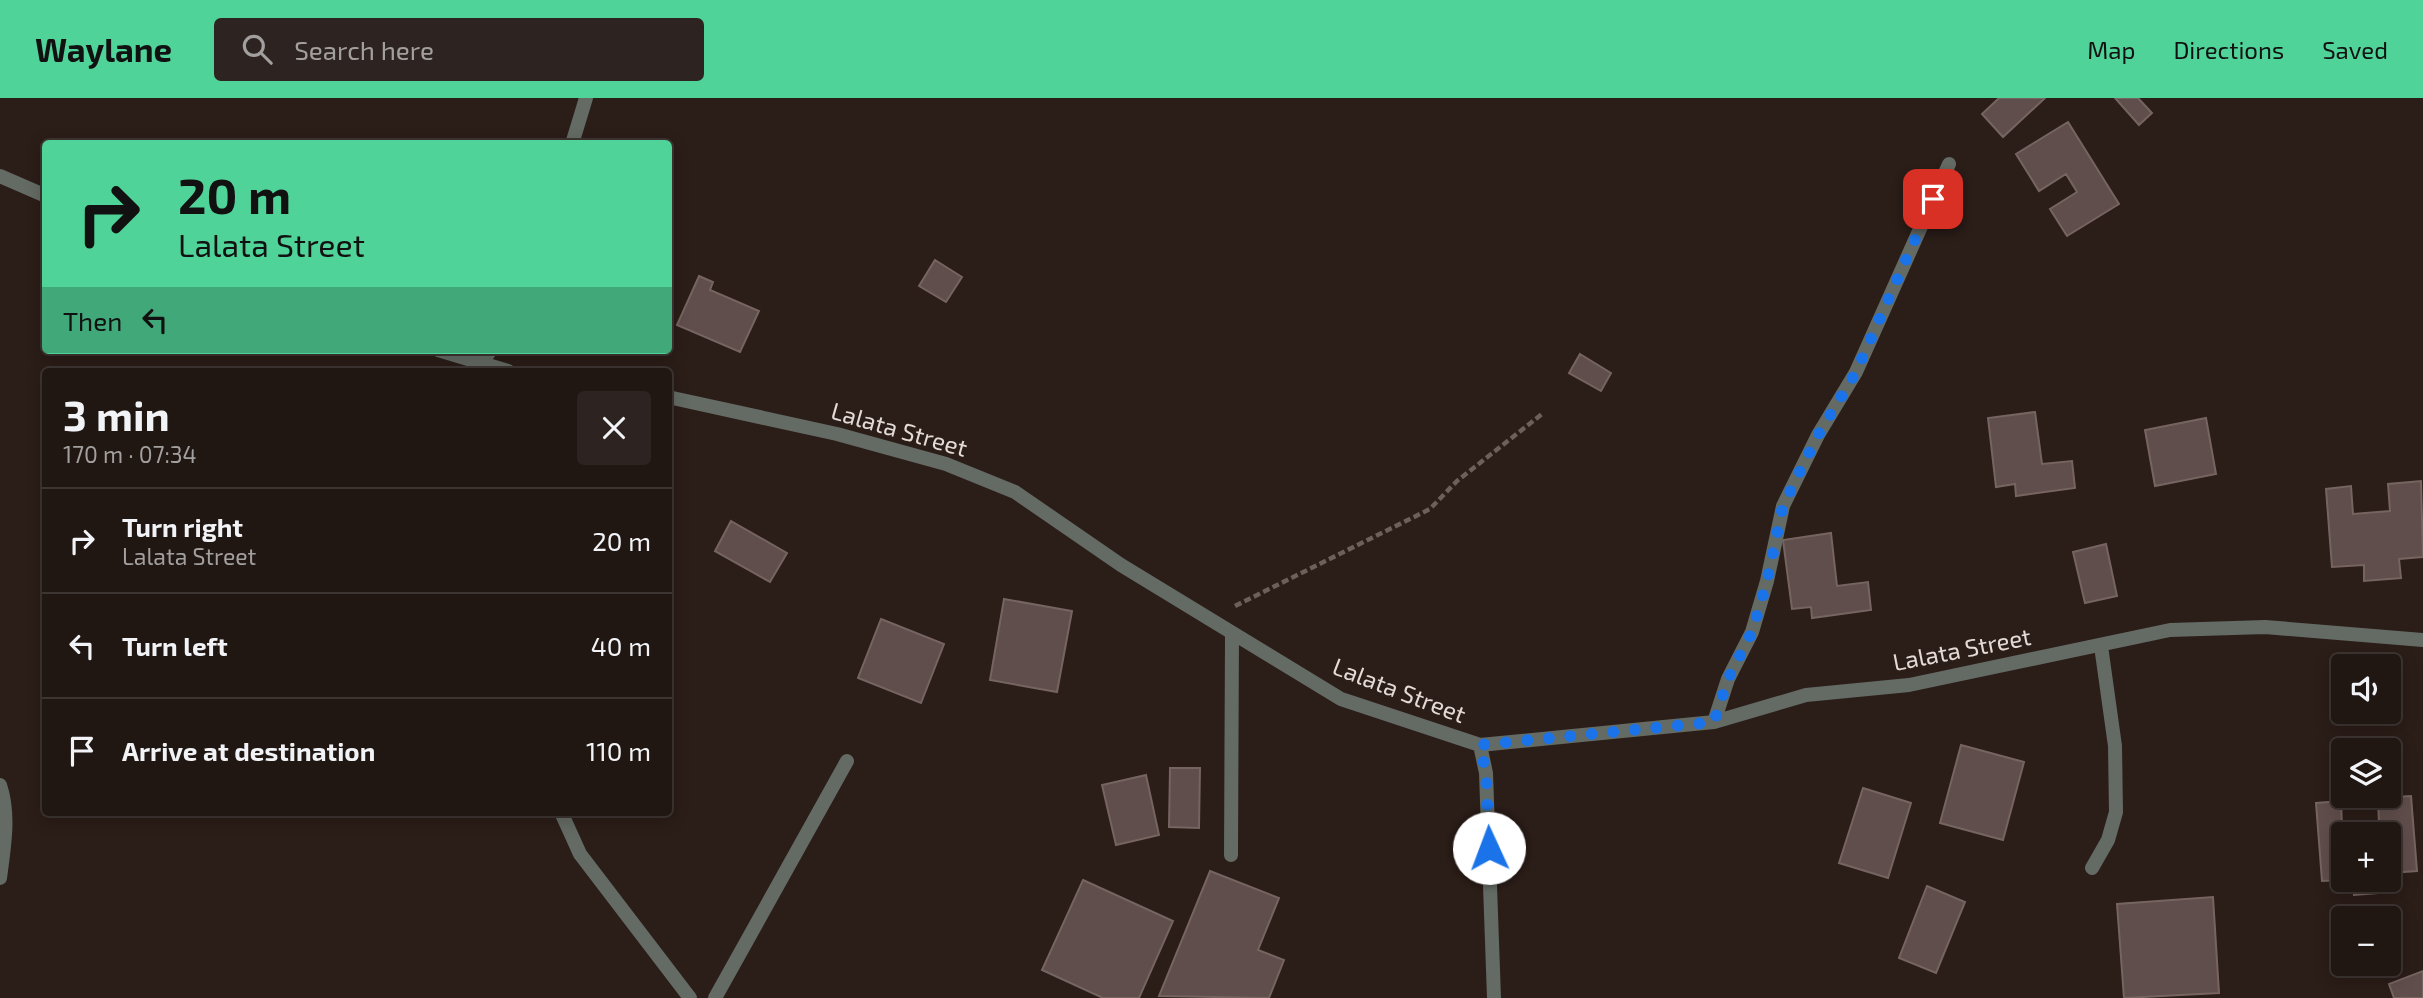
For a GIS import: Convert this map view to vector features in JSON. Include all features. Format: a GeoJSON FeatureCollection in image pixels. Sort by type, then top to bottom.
{"type":"FeatureCollection","features":[{"type":"Feature","properties":{"kind":"street"},"geometry":{"type":"LineString","coordinates":[[573,140],[586,98]]}},
{"type":"Feature","properties":{"kind":"street"},"geometry":{"type":"LineString","coordinates":[[1714,722],[1728,679],[1752,632],[1767,581],[1783,506],[1818,435],[1856,372],[1949,164]]}},
{"type":"Feature","properties":{"kind":"street"},"geometry":{"type":"LineString","coordinates":[[0,176],[42,195]]}},
{"type":"Feature","properties":{"kind":"street"},"geometry":{"type":"LineString","coordinates":[[451,354],[498,368]]}},
{"type":"Feature","properties":{"kind":"street"},"geometry":{"type":"LineString","coordinates":[[481,363],[488,354]]}},
{"type":"Feature","properties":{"kind":"street","name":"Lalata Street"},"geometry":{"type":"LineString","coordinates":[[672,398],[837,434],[946,464],[1004,487],[1232,635],[1341,699],[1480,745],[1714,722],[1806,695],[1909,685],[2170,630],[2265,627],[2423,640]]}},
{"type":"Feature","properties":{"kind":"street"},"geometry":{"type":"LineString","coordinates":[[1231,855],[1232,635]]}},
{"type":"Feature","properties":{"kind":"street"},"geometry":{"type":"LineString","coordinates":[[2092,868],[2108,840],[2116,812],[2115,746],[2101,646]]}},
{"type":"Feature","properties":{"kind":"street"},"geometry":{"type":"LineString","coordinates":[[1480,745],[1486,773],[1494,998]]}},
{"type":"Feature","properties":{"kind":"street"},"geometry":{"type":"LineString","coordinates":[[715,998],[847,761]]}},
{"type":"Feature","properties":{"kind":"street"},"geometry":{"type":"LineString","coordinates":[[0,785],[5,802],[6,833],[0,878]]}},
{"type":"Feature","properties":{"kind":"street"},"geometry":{"type":"LineString","coordinates":[[563,816],[580,854],[690,998]]}},
{"type":"Feature","properties":{"kind":"path"},"geometry":{"type":"LineString","coordinates":[[1209,618],[1356,548],[1430,509],[1457,481],[1542,414]]}},
{"type":"Feature","properties":{"kind":"building"},"geometry":{"type":"Polygon","coordinates":[[[1999,98],[2045,98],[2003,137],[1982,114],[1999,98]]]}},
{"type":"Feature","properties":{"kind":"building"},"geometry":{"type":"Polygon","coordinates":[[[2115,98],[2138,98],[2152,113],[2139,125],[2115,98]]]}},
{"type":"Feature","properties":{"kind":"building"},"geometry":{"type":"Polygon","coordinates":[[[2068,122],[2119,204],[2067,236],[2050,209],[2077,192],[2066,174],[2039,191],[2016,154],[2068,122]]]}},
{"type":"Feature","properties":{"kind":"building"},"geometry":{"type":"Polygon","coordinates":[[[935,260],[962,277],[946,302],[919,286],[935,260]]]}},
{"type":"Feature","properties":{"kind":"building"},"geometry":{"type":"Polygon","coordinates":[[[699,276],[713,282],[710,290],[759,311],[740,352],[677,325],[699,276]]]}},
{"type":"Feature","properties":{"kind":"building"},"geometry":{"type":"Polygon","coordinates":[[[1580,354],[1611,373],[1601,391],[1569,373],[1580,354]]]}},
{"type":"Feature","properties":{"kind":"building"},"geometry":{"type":"Polygon","coordinates":[[[2035,412],[2042,464],[2072,461],[2075,488],[2016,496],[2015,484],[1996,487],[1988,418],[2035,412]]]}},
{"type":"Feature","properties":{"kind":"building"},"geometry":{"type":"Polygon","coordinates":[[[2206,418],[2216,474],[2155,486],[2145,430],[2206,418]]]}},
{"type":"Feature","properties":{"kind":"building"},"geometry":{"type":"Polygon","coordinates":[[[2421,481],[2423,557],[2399,559],[2401,578],[2364,581],[2364,565],[2332,567],[2326,489],[2351,486],[2353,514],[2390,511],[2388,484],[2421,481]]]}},
{"type":"Feature","properties":{"kind":"building"},"geometry":{"type":"Polygon","coordinates":[[[731,521],[787,553],[770,582],[715,551],[731,521]]]}},
{"type":"Feature","properties":{"kind":"building"},"geometry":{"type":"Polygon","coordinates":[[[1831,533],[1837,586],[1868,582],[1871,610],[1812,618],[1811,607],[1792,609],[1783,540],[1831,533]]]}},
{"type":"Feature","properties":{"kind":"building"},"geometry":{"type":"Polygon","coordinates":[[[2106,544],[2117,596],[2085,603],[2073,552],[2106,544]]]}},
{"type":"Feature","properties":{"kind":"building"},"geometry":{"type":"Polygon","coordinates":[[[1004,599],[1072,611],[1057,692],[990,680],[1004,599]]]}},
{"type":"Feature","properties":{"kind":"building"},"geometry":{"type":"Polygon","coordinates":[[[881,619],[944,644],[921,703],[858,678],[881,619]]]}},
{"type":"Feature","properties":{"kind":"building"},"geometry":{"type":"Polygon","coordinates":[[[1961,745],[2024,762],[2003,840],[1940,823],[1961,745]]]}},
{"type":"Feature","properties":{"kind":"building"},"geometry":{"type":"Polygon","coordinates":[[[1170,768],[1200,768],[1199,828],[1169,827],[1170,768]]]}},
{"type":"Feature","properties":{"kind":"building"},"geometry":{"type":"Polygon","coordinates":[[[1146,775],[1159,835],[1116,845],[1102,785],[1146,775]]]}},
{"type":"Feature","properties":{"kind":"building"},"geometry":{"type":"Polygon","coordinates":[[[1863,788],[1911,803],[1888,878],[1839,863],[1863,788]]]}},
{"type":"Feature","properties":{"kind":"building"},"geometry":{"type":"Polygon","coordinates":[[[2411,796],[2417,871],[2401,872],[2401,822],[2379,822],[2378,808],[2401,808],[2401,797],[2411,796]]]}},
{"type":"Feature","properties":{"kind":"building"},"geometry":{"type":"Polygon","coordinates":[[[2331,802],[2331,808],[2341,808],[2342,822],[2331,822],[2331,881],[2322,881],[2316,803],[2331,802]]]}},
{"type":"Feature","properties":{"kind":"building"},"geometry":{"type":"Polygon","coordinates":[[[1210,871],[1279,898],[1258,950],[1284,960],[1269,998],[1159,996],[1210,871]]]}},
{"type":"Feature","properties":{"kind":"building"},"geometry":{"type":"Polygon","coordinates":[[[1083,880],[1173,921],[1139,998],[1103,998],[1042,970],[1083,880]]]}},
{"type":"Feature","properties":{"kind":"building"},"geometry":{"type":"Polygon","coordinates":[[[1927,886],[1965,902],[1936,973],[1899,958],[1927,886]]]}},
{"type":"Feature","properties":{"kind":"building"},"geometry":{"type":"Polygon","coordinates":[[[2354,892],[2391,892],[2354,895],[2354,892]]]}},
{"type":"Feature","properties":{"kind":"building"},"geometry":{"type":"Polygon","coordinates":[[[2213,897],[2219,993],[2124,998],[2117,904],[2213,897]]]}},
{"type":"Feature","properties":{"kind":"building"},"geometry":{"type":"Polygon","coordinates":[[[2423,971],[2423,998],[2394,998],[2389,984],[2423,971]]]}},
{"type":"Feature","properties":{"kind":"route"},"geometry":{"type":"LineString","coordinates":[[1489,848],[1486,773],[1480,745],[1714,722],[1728,679],[1752,632],[1767,581],[1783,506],[1818,435],[1856,372],[1892,297],[1933,199]]}}]}
